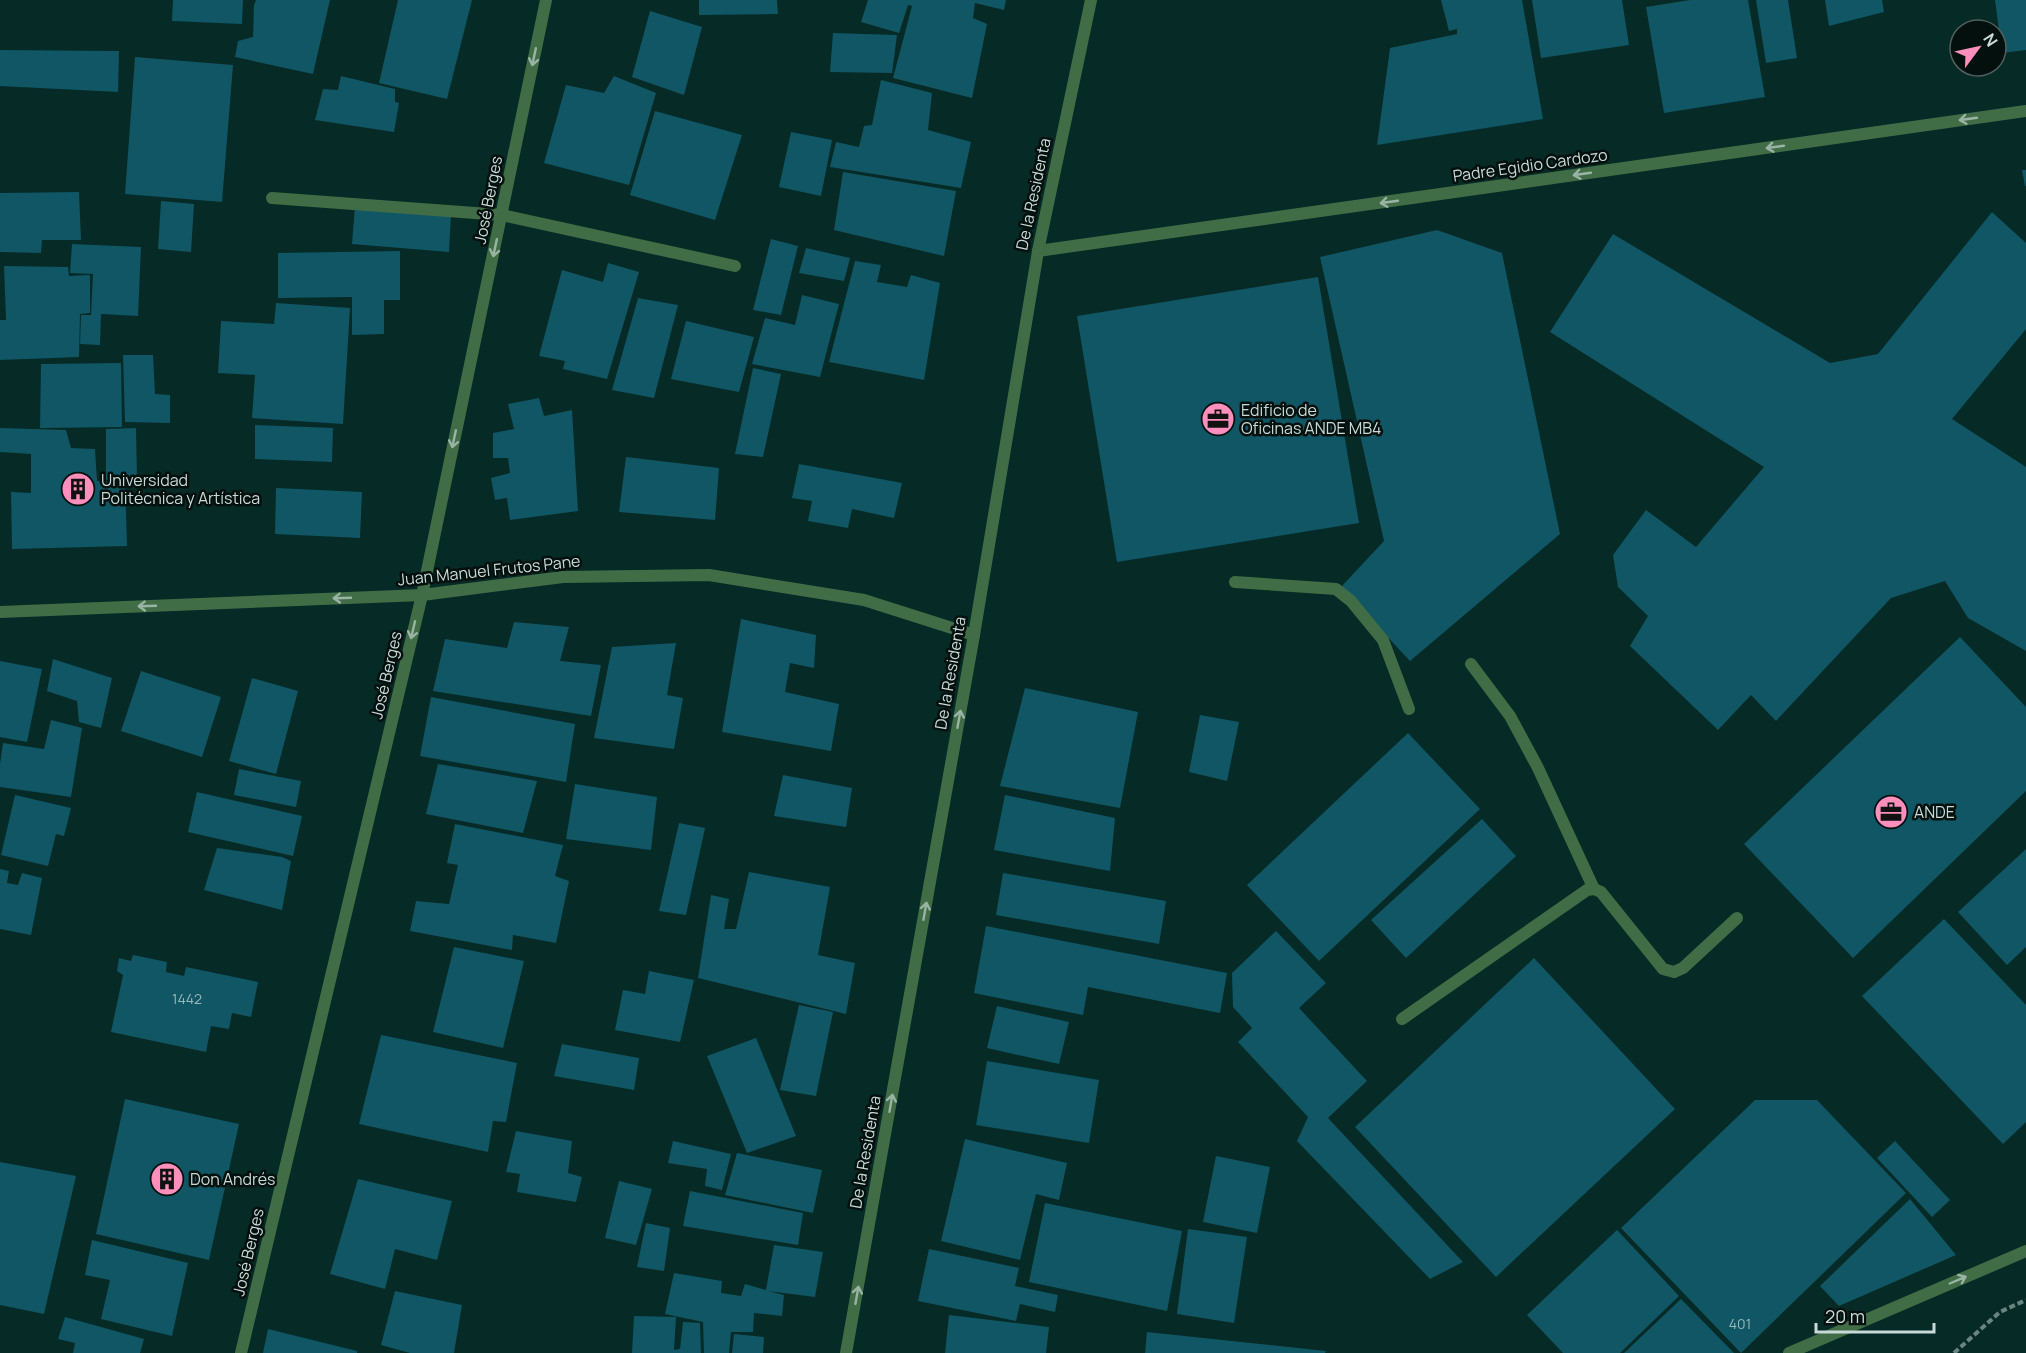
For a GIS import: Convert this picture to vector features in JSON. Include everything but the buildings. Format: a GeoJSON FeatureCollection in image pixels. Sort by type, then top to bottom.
{"type":"FeatureCollection","features":[{"type":"Feature","properties":{"kind":"street","name":"José Berges"},"geometry":{"type":"LineString","coordinates":[[241,1353],[422,595],[546,0]]}},
{"type":"Feature","properties":{"kind":"street","name":"De la Residenta"},"geometry":{"type":"LineString","coordinates":[[846,1353],[974,635],[1038,251],[1091,0]]}},
{"type":"Feature","properties":{"kind":"street","name":"Padre Egidio Cardozo"},"geometry":{"type":"LineString","coordinates":[[1038,251],[2026,111]]}},
{"type":"Feature","properties":{"kind":"street"},"geometry":{"type":"LineString","coordinates":[[272,198],[502,215],[735,266]]}},
{"type":"Feature","properties":{"kind":"street","name":"Juan Manuel Frutos Pane"},"geometry":{"type":"LineString","coordinates":[[0,612],[422,595],[563,577],[709,576],[864,600],[974,635]]}},
{"type":"Feature","properties":{"kind":"street"},"geometry":{"type":"LineString","coordinates":[[1235,582],[1336,590],[1351,601],[1383,640],[1409,710]]}},
{"type":"Feature","properties":{"kind":"street"},"geometry":{"type":"LineString","coordinates":[[1471,664],[1510,716],[1538,768],[1594,889]]}},
{"type":"Feature","properties":{"kind":"street"},"geometry":{"type":"LineString","coordinates":[[1402,1019],[1587,890],[1594,889],[1601,892],[1663,969],[1674,972],[1683,968],[1737,918]]}},
{"type":"Feature","properties":{"kind":"street"},"geometry":{"type":"LineString","coordinates":[[1789,1353],[2026,1251]]}},
{"type":"Feature","properties":{"kind":"path"},"geometry":{"type":"LineString","coordinates":[[1954,1353],[2000,1311],[2026,1300]]}},
{"type":"Feature","properties":{"kind":"place","name":"Edificio de Oficinas ANDE MB4"},"geometry":{"type":"Point","coordinates":[1218,419]}},
{"type":"Feature","properties":{"kind":"place","name":"Universidad Politécnica y Artística"},"geometry":{"type":"Point","coordinates":[78,489]}},
{"type":"Feature","properties":{"kind":"place","name":"ANDE"},"geometry":{"type":"Point","coordinates":[1891,812]}},
{"type":"Feature","properties":{"kind":"place","name":"Don Andrés"},"geometry":{"type":"Point","coordinates":[167,1179]}}]}
